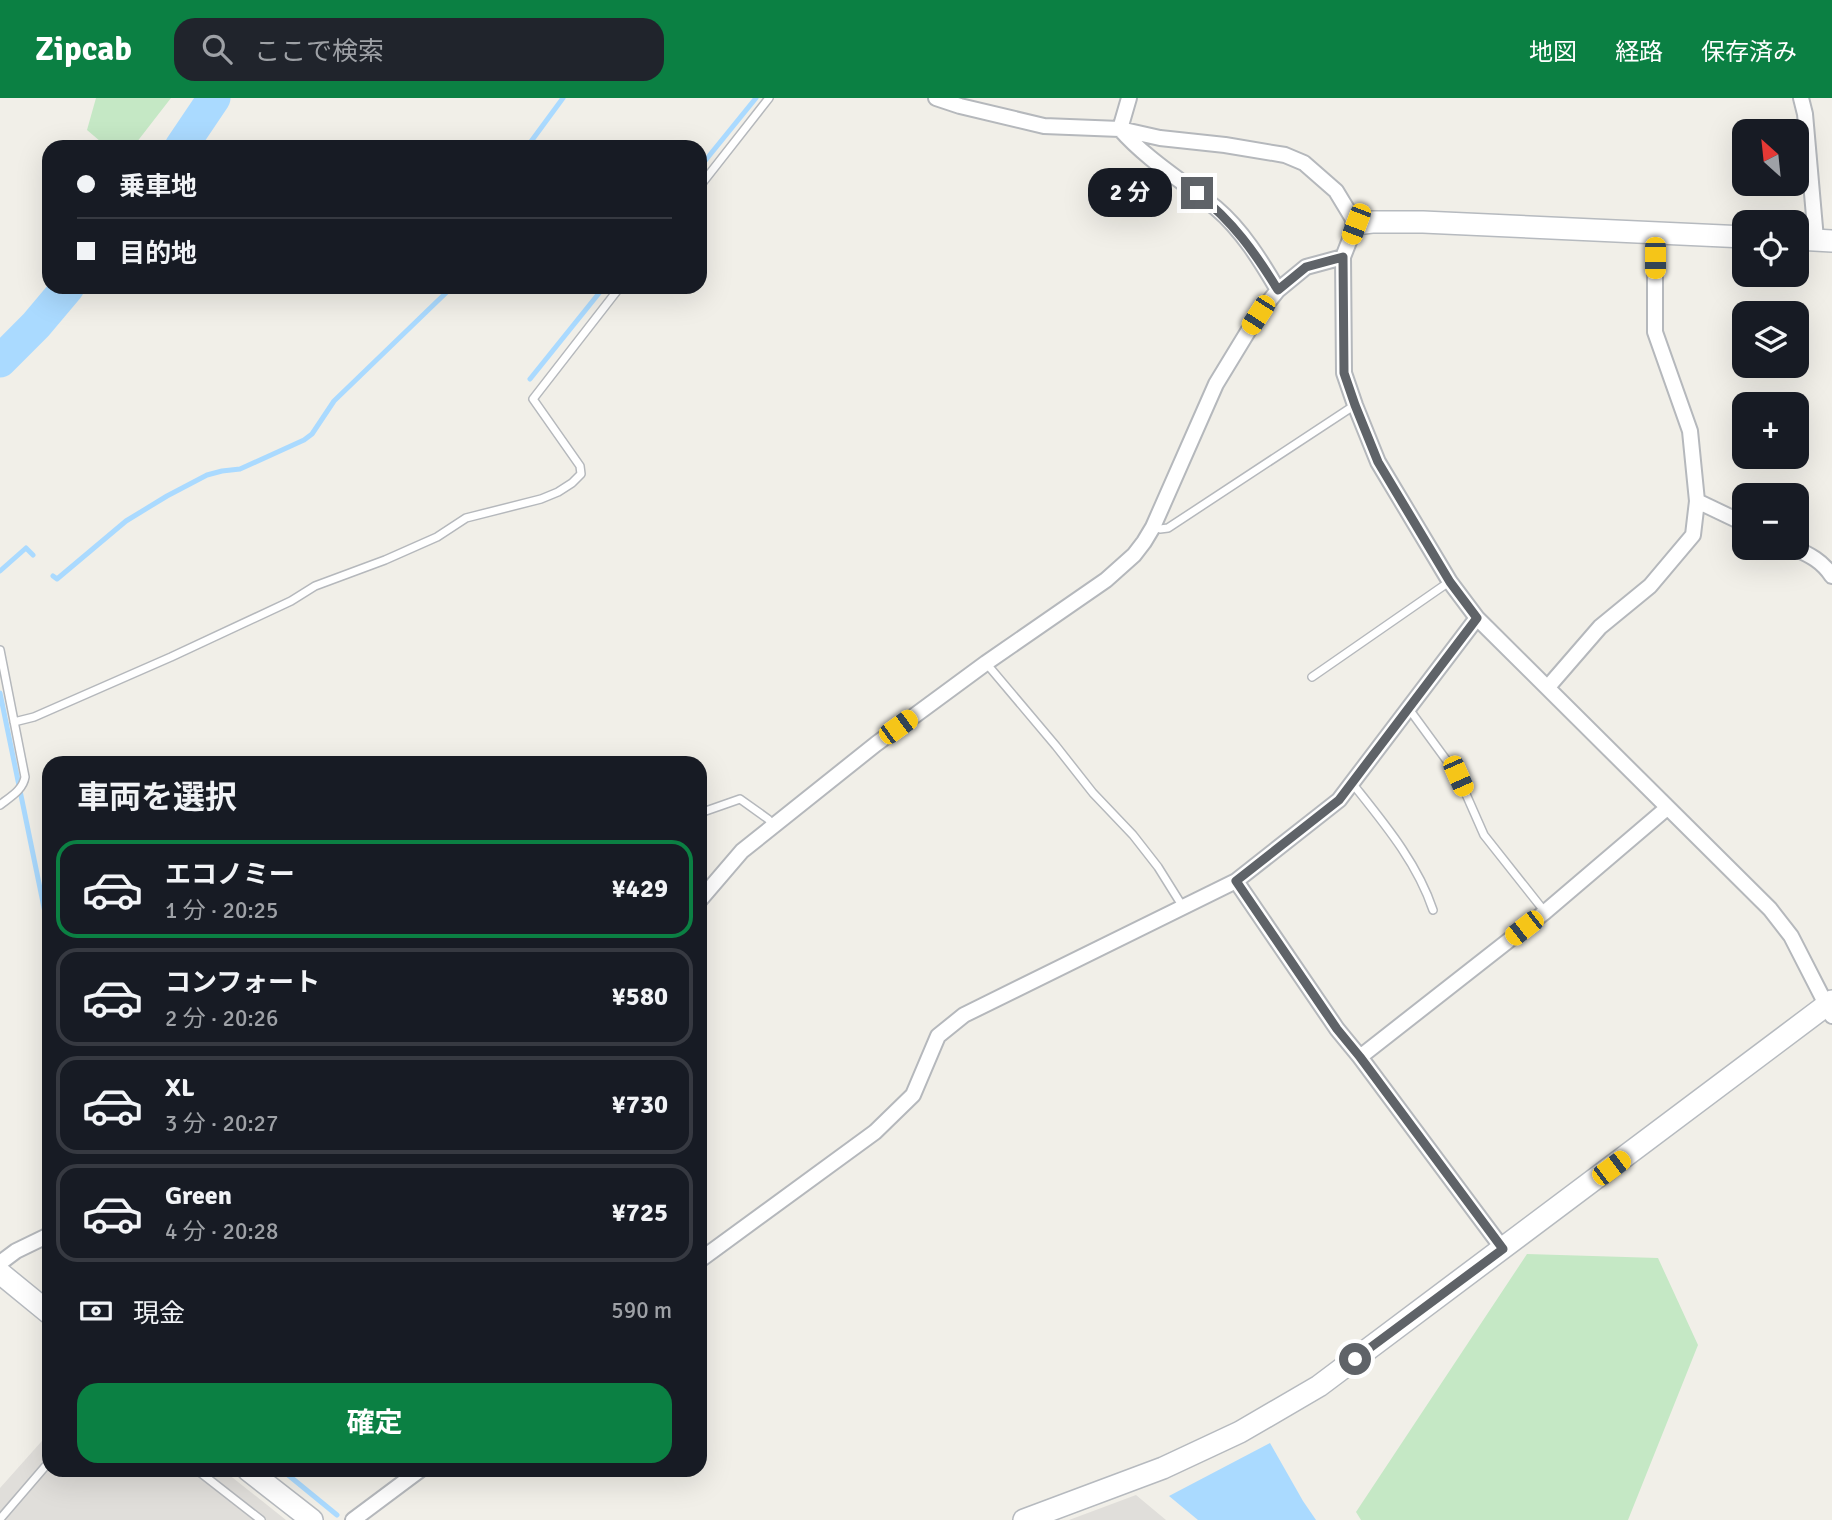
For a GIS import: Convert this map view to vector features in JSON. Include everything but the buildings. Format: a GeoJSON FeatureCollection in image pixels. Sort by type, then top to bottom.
{"type":"FeatureCollection","features":[{"type":"Feature","properties":{"kind":"street"},"geometry":{"type":"LineString","coordinates":[[936,98],[1044,126],[1119,129],[1160,138],[1285,155],[1304,163],[1336,191],[1356,224]]}},
{"type":"Feature","properties":{"kind":"street"},"geometry":{"type":"LineString","coordinates":[[1119,129],[1129,98]]}},
{"type":"Feature","properties":{"kind":"street"},"geometry":{"type":"LineString","coordinates":[[1801,98],[1805,114],[1815,240]]}},
{"type":"Feature","properties":{"kind":"street"},"geometry":{"type":"LineString","coordinates":[[1119,129],[1132,143],[1218,210],[1245,240],[1278,290]]}},
{"type":"Feature","properties":{"kind":"street"},"geometry":{"type":"LineString","coordinates":[[1356,224],[1423,222],[1732,237]]}},
{"type":"Feature","properties":{"kind":"street"},"geometry":{"type":"LineString","coordinates":[[1024,1520],[1163,1468],[1240,1432],[1319,1386],[1830,1007],[1791,936],[1770,909],[1477,618],[1450,582],[1378,462],[1344,373],[1343,257],[1356,224]]}},
{"type":"Feature","properties":{"kind":"street"},"geometry":{"type":"LineString","coordinates":[[1548,687],[1600,627],[1650,586],[1693,535],[1697,501],[1690,431],[1655,332],[1655,234]]}},
{"type":"Feature","properties":{"kind":"street"},"geometry":{"type":"LineString","coordinates":[[707,892],[742,851],[876,744],[986,663],[1107,580],[1134,555],[1153,527],[1216,384],[1258,315],[1278,290],[1306,267],[1343,257]]}},
{"type":"Feature","properties":{"kind":"street"},"geometry":{"type":"LineString","coordinates":[[1697,501],[1732,518]]}},
{"type":"Feature","properties":{"kind":"street"},"geometry":{"type":"LineString","coordinates":[[1809,555],[1827,568],[1832,576]]}},
{"type":"Feature","properties":{"kind":"street"},"geometry":{"type":"LineString","coordinates":[[707,1255],[875,1132],[913,1095],[938,1036],[964,1015],[1236,881],[1339,800],[1477,618]]}},
{"type":"Feature","properties":{"kind":"street"},"geometry":{"type":"LineString","coordinates":[[1360,1057],[1545,912],[1667,808]]}},
{"type":"Feature","properties":{"kind":"street"},"geometry":{"type":"LineString","coordinates":[[1236,881],[1337,1029],[1503,1249]]}},
{"type":"Feature","properties":{"kind":"street"},"geometry":{"type":"LineString","coordinates":[[0,1263],[42,1238]]}},
{"type":"Feature","properties":{"kind":"street"},"geometry":{"type":"LineString","coordinates":[[0,1273],[42,1307]]}},
{"type":"Feature","properties":{"kind":"street"},"geometry":{"type":"LineString","coordinates":[[257,1477],[312,1520]]}},
{"type":"Feature","properties":{"kind":"street"},"geometry":{"type":"LineString","coordinates":[[353,1520],[411,1477]]}},
{"type":"Feature","properties":{"kind":"lane"},"geometry":{"type":"LineString","coordinates":[[707,177],[769,98]]}},
{"type":"Feature","properties":{"kind":"lane"},"geometry":{"type":"LineString","coordinates":[[14,722],[34,717],[171,657],[291,601],[329,579],[385,560],[437,537],[467,518],[541,499],[572,483],[581,474],[580,466],[533,399],[615,294]]}},
{"type":"Feature","properties":{"kind":"lane"},"geometry":{"type":"LineString","coordinates":[[1153,527],[1168,528],[1355,405]]}},
{"type":"Feature","properties":{"kind":"lane"},"geometry":{"type":"LineString","coordinates":[[1312,677],[1450,582]]}},
{"type":"Feature","properties":{"kind":"lane"},"geometry":{"type":"LineString","coordinates":[[0,650],[25,777],[18,790],[0,805]]}},
{"type":"Feature","properties":{"kind":"lane"},"geometry":{"type":"LineString","coordinates":[[986,663],[1093,793],[1133,835],[1158,867],[1183,907]]}},
{"type":"Feature","properties":{"kind":"lane"},"geometry":{"type":"LineString","coordinates":[[1408,708],[1458,776],[1484,835],[1545,912]]}},
{"type":"Feature","properties":{"kind":"lane"},"geometry":{"type":"LineString","coordinates":[[1352,783],[1391,833],[1425,886],[1433,910]]}},
{"type":"Feature","properties":{"kind":"lane"},"geometry":{"type":"LineString","coordinates":[[707,811],[740,799],[774,826]]}},
{"type":"Feature","properties":{"kind":"lane"},"geometry":{"type":"LineString","coordinates":[[0,1519],[42,1470]]}},
{"type":"Feature","properties":{"kind":"lane"},"geometry":{"type":"LineString","coordinates":[[206,1477],[261,1520]]}},
{"type":"Feature","properties":{"kind":"shaded area"},"geometry":{"type":"Polygon","coordinates":[[[42,1441],[42,1477],[232,1477],[286,1520],[0,1520],[0,1488],[42,1441]]]}},
{"type":"Feature","properties":{"kind":"shaded area"},"geometry":{"type":"Polygon","coordinates":[[[1136,1495],[1166,1520],[1069,1520],[1136,1495]]]}},
{"type":"Feature","properties":{"kind":"green space"},"geometry":{"type":"Polygon","coordinates":[[[96,98],[171,98],[138,140],[99,140],[87,130],[96,98]]]}},
{"type":"Feature","properties":{"kind":"green space"},"geometry":{"type":"Polygon","coordinates":[[[1527,1254],[1658,1258],[1698,1345],[1628,1520],[1361,1520],[1356,1512],[1527,1254]]]}},
{"type":"Feature","properties":{"kind":"water"},"geometry":{"type":"Polygon","coordinates":[[[1270,1443],[1316,1520],[1198,1520],[1169,1496],[1270,1443]]]}},
{"type":"Feature","properties":{"kind":"waterway"},"geometry":{"type":"LineString","coordinates":[[186,140],[214,98]]}},
{"type":"Feature","properties":{"kind":"waterway"},"geometry":{"type":"LineString","coordinates":[[532,140],[563,98]]}},
{"type":"Feature","properties":{"kind":"waterway"},"geometry":{"type":"LineString","coordinates":[[707,158],[756,98]]}},
{"type":"Feature","properties":{"kind":"waterway"},"geometry":{"type":"LineString","coordinates":[[0,361],[62,294]]}},
{"type":"Feature","properties":{"kind":"waterway"},"geometry":{"type":"LineString","coordinates":[[53,576],[57,579],[126,521],[167,496],[207,475],[240,469],[304,440],[312,434],[334,401],[445,294]]}},
{"type":"Feature","properties":{"kind":"waterway"},"geometry":{"type":"LineString","coordinates":[[530,379],[598,294]]}},
{"type":"Feature","properties":{"kind":"waterway"},"geometry":{"type":"LineString","coordinates":[[0,571],[26,548],[33,555]]}},
{"type":"Feature","properties":{"kind":"waterway"},"geometry":{"type":"LineString","coordinates":[[0,693],[42,898]]}},
{"type":"Feature","properties":{"kind":"waterway"},"geometry":{"type":"LineString","coordinates":[[291,1477],[337,1515]]}},
{"type":"Feature","properties":{"kind":"route"},"geometry":{"type":"LineString","coordinates":[[1197,193],[1218,210],[1245,240],[1278,290],[1306,267],[1343,257],[1344,373],[1355,405],[1378,462],[1450,582],[1477,618],[1339,800],[1236,881],[1337,1029],[1503,1249],[1355,1359]]}}]}
